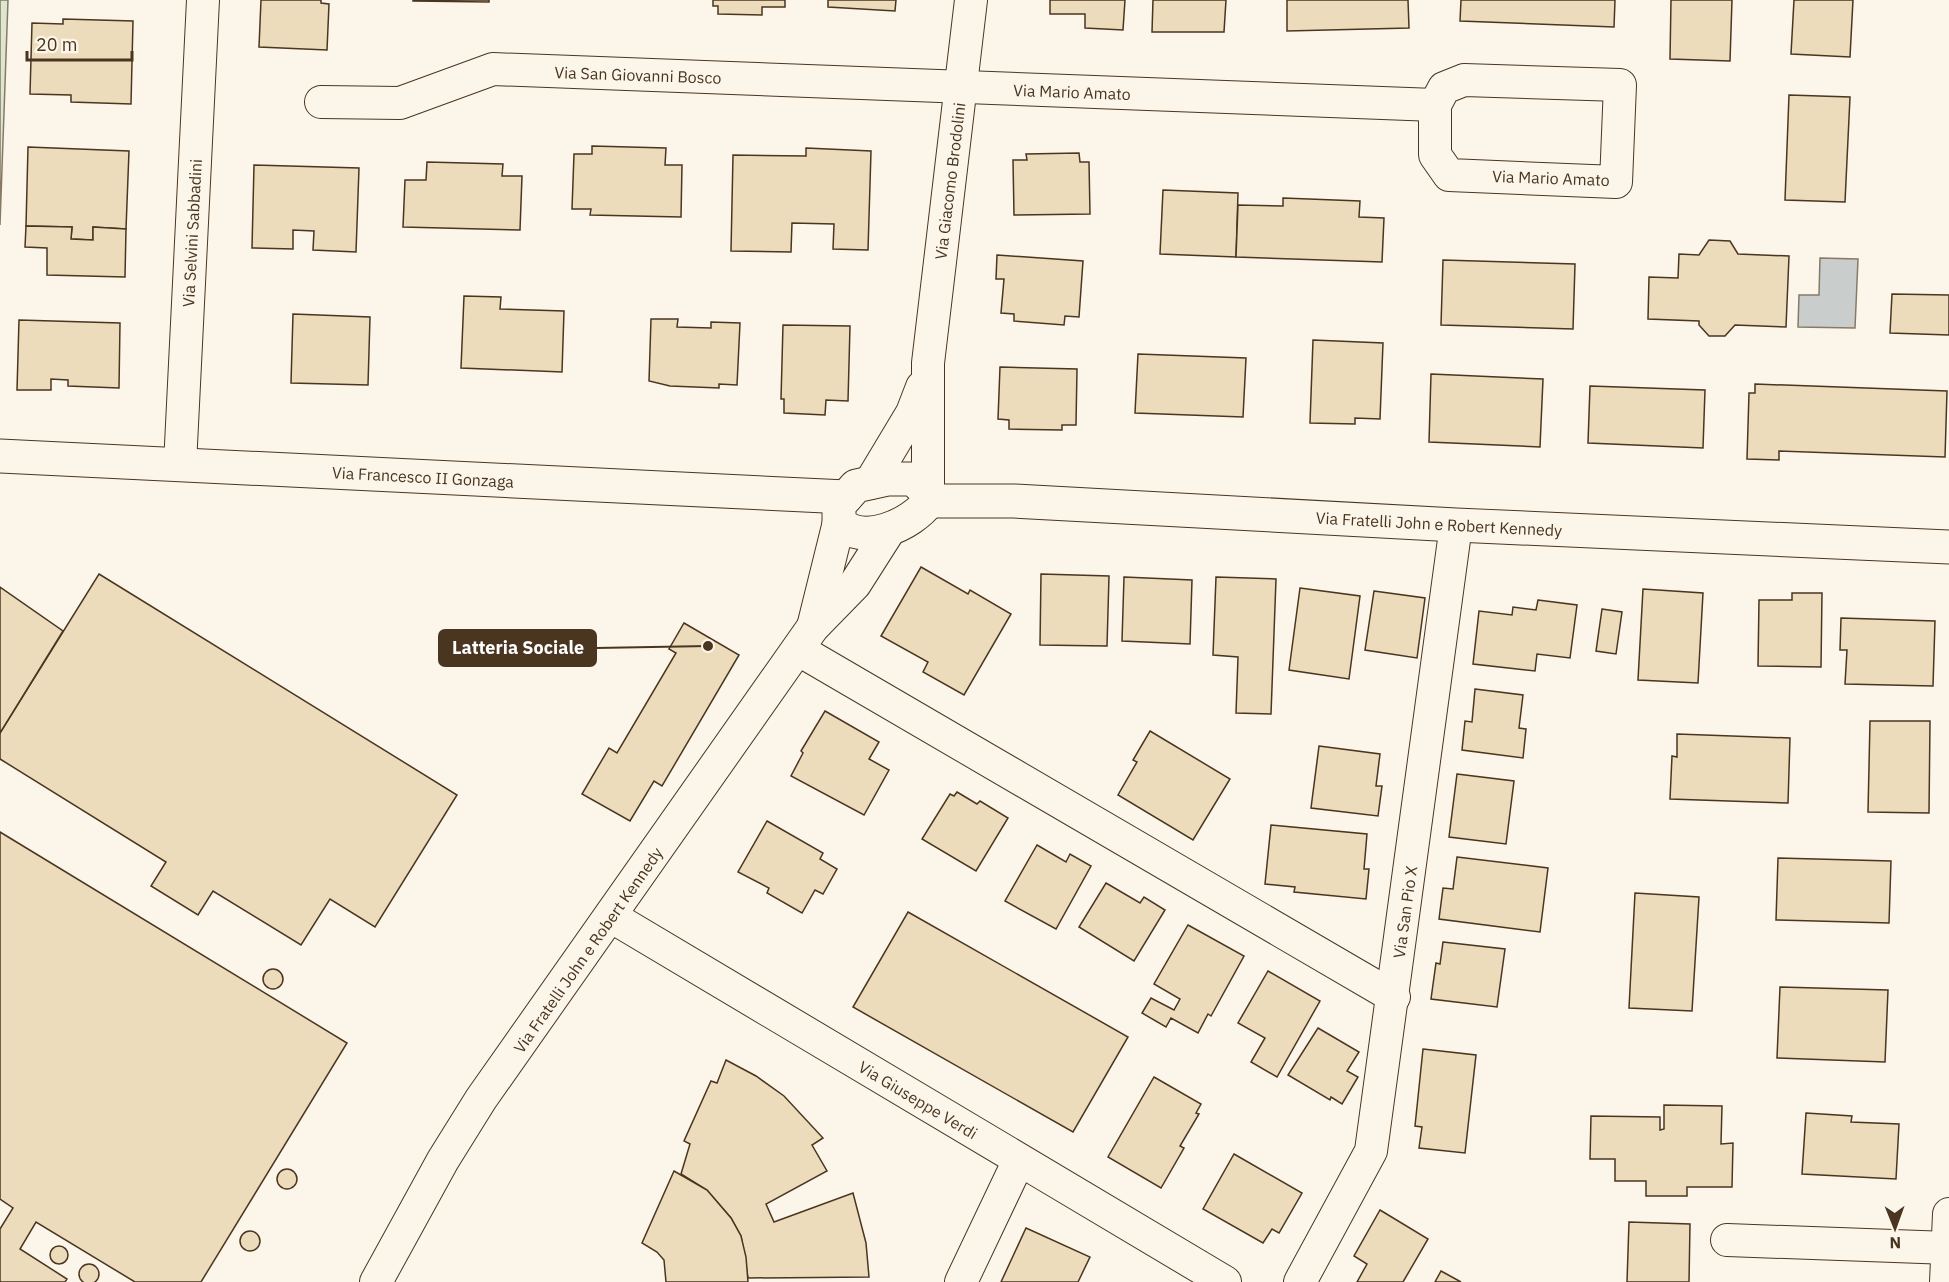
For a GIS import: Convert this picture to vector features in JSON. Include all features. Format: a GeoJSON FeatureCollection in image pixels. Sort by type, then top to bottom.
{"type":"FeatureCollection","features":[{"type":"Feature","properties":{"kind":"street","name":"Via Selvini Sabbadini"},"geometry":{"type":"LineString","coordinates":[[180,465],[202,0]]}},
{"type":"Feature","properties":{"kind":"street","name":"Via Giacomo Brodolini"},"geometry":{"type":"LineString","coordinates":[[928,363],[971,0]]}},
{"type":"Feature","properties":{"kind":"street","name":"Via San Giovanni Bosco"},"geometry":{"type":"LineString","coordinates":[[321,102],[400,103],[493,69],[961,89]]}},
{"type":"Feature","properties":{"kind":"street","name":"Via Mario Amato"},"geometry":{"type":"LineString","coordinates":[[1464,80],[1620,85],[1616,182],[1449,175],[1435,155],[1435,105],[1444,88],[1464,80]]}},
{"type":"Feature","properties":{"kind":"street","name":"Via Mario Amato"},"geometry":{"type":"LineString","coordinates":[[961,89],[1435,105]]}},
{"type":"Feature","properties":{"kind":"street"},"geometry":{"type":"LineString","coordinates":[[928,363],[928,497]]}},
{"type":"Feature","properties":{"kind":"street","name":"Via Fratelli John e Robert Kennedy"},"geometry":{"type":"LineString","coordinates":[[806,639],[852,501],[912,413],[928,363]]}},
{"type":"Feature","properties":{"kind":"street","name":"Via Francesco II Gonzaga"},"geometry":{"type":"LineString","coordinates":[[0,456],[852,501],[913,479],[928,497],[921,512],[890,529],[855,533],[846,530],[852,501]]}},
{"type":"Feature","properties":{"kind":"street","name":"Via Fratelli John e Robert Kennedy"},"geometry":{"type":"LineString","coordinates":[[928,497],[1456,525],[1949,547]]}},
{"type":"Feature","properties":{"kind":"street","name":"Via San Pio X"},"geometry":{"type":"LineString","coordinates":[[1300,1282],[1371,1151],[1394,997],[1456,525]]}},
{"type":"Feature","properties":{"kind":"street","name":"Via Fratelli John e Robert Kennedy"},"geometry":{"type":"LineString","coordinates":[[376,1282],[443,1160],[481,1099],[612,917],[806,639],[855,585],[890,529]]}},
{"type":"Feature","properties":{"kind":"street"},"geometry":{"type":"LineString","coordinates":[[806,639],[1394,997]]}},
{"type":"Feature","properties":{"kind":"street","name":"Via Giuseppe Verdi"},"geometry":{"type":"LineString","coordinates":[[612,917],[1225,1282]]}},
{"type":"Feature","properties":{"kind":"street"},"geometry":{"type":"LineString","coordinates":[[961,1282],[1019,1160]]}},
{"type":"Feature","properties":{"kind":"street"},"geometry":{"type":"LineString","coordinates":[[1946,1282],[1949,1214]]}},
{"type":"Feature","properties":{"kind":"street"},"geometry":{"type":"LineString","coordinates":[[1727,1240],[1948,1248]]}},
{"type":"Feature","properties":{"kind":"green space"},"geometry":{"type":"Polygon","coordinates":[[[0,0],[8,0],[0,225],[0,0]]]}},
{"type":"Feature","properties":{"kind":"shaded area"},"geometry":{"type":"Polygon","coordinates":[[[1820,258],[1858,259],[1855,328],[1798,327],[1799,295],[1819,295],[1820,258]]]}},
{"type":"Feature","properties":{"kind":"building"},"geometry":{"type":"Polygon","coordinates":[[[261,0],[321,0],[321,3],[329,4],[327,50],[259,47],[261,0]]]}},
{"type":"Feature","properties":{"kind":"building"},"geometry":{"type":"Polygon","coordinates":[[[489,0],[489,2],[413,1],[489,0]]]}},
{"type":"Feature","properties":{"kind":"building"},"geometry":{"type":"Polygon","coordinates":[[[713,0],[785,0],[785,7],[762,7],[762,15],[718,14],[718,6],[713,6],[713,0]]]}},
{"type":"Feature","properties":{"kind":"building"},"geometry":{"type":"Polygon","coordinates":[[[828,0],[896,0],[895,11],[828,7],[828,0]]]}},
{"type":"Feature","properties":{"kind":"building"},"geometry":{"type":"Polygon","coordinates":[[[1050,0],[1125,0],[1123,30],[1085,28],[1085,14],[1050,14],[1050,0]]]}},
{"type":"Feature","properties":{"kind":"building"},"geometry":{"type":"Polygon","coordinates":[[[1153,0],[1226,0],[1224,32],[1152,32],[1153,0]]]}},
{"type":"Feature","properties":{"kind":"building"},"geometry":{"type":"Polygon","coordinates":[[[1287,0],[1408,0],[1409,28],[1287,31],[1287,0]]]}},
{"type":"Feature","properties":{"kind":"building"},"geometry":{"type":"Polygon","coordinates":[[[1461,0],[1615,0],[1614,27],[1460,21],[1461,0]]]}},
{"type":"Feature","properties":{"kind":"building"},"geometry":{"type":"Polygon","coordinates":[[[1671,0],[1732,0],[1730,61],[1670,59],[1671,0]]]}},
{"type":"Feature","properties":{"kind":"building"},"geometry":{"type":"Polygon","coordinates":[[[1794,0],[1853,0],[1850,57],[1791,54],[1794,0]]]}},
{"type":"Feature","properties":{"kind":"building"},"geometry":{"type":"Polygon","coordinates":[[[63,19],[133,21],[131,104],[71,102],[71,95],[30,94],[32,23],[63,24],[63,19]]]}},
{"type":"Feature","properties":{"kind":"building"},"geometry":{"type":"Polygon","coordinates":[[[1789,95],[1850,97],[1845,202],[1785,200],[1789,95]]]}},
{"type":"Feature","properties":{"kind":"building"},"geometry":{"type":"Polygon","coordinates":[[[592,146],[666,148],[665,165],[682,165],[681,217],[590,215],[591,209],[572,209],[574,154],[592,154],[592,146]]]}},
{"type":"Feature","properties":{"kind":"building"},"geometry":{"type":"Polygon","coordinates":[[[28,147],[129,151],[126,229],[93,227],[93,240],[71,239],[72,227],[26,226],[28,147]]]}},
{"type":"Feature","properties":{"kind":"building"},"geometry":{"type":"Polygon","coordinates":[[[806,148],[871,151],[868,250],[833,249],[834,224],[792,223],[791,252],[731,251],[733,155],[806,156],[806,148]]]}},
{"type":"Feature","properties":{"kind":"building"},"geometry":{"type":"Polygon","coordinates":[[[1079,153],[1080,162],[1089,162],[1090,214],[1014,215],[1013,160],[1027,160],[1026,154],[1079,153]]]}},
{"type":"Feature","properties":{"kind":"building"},"geometry":{"type":"Polygon","coordinates":[[[427,162],[503,164],[502,176],[522,176],[520,230],[403,227],[405,180],[426,180],[427,162]]]}},
{"type":"Feature","properties":{"kind":"building"},"geometry":{"type":"Polygon","coordinates":[[[254,165],[359,168],[356,252],[313,250],[314,231],[293,230],[293,249],[252,248],[254,165]]]}},
{"type":"Feature","properties":{"kind":"building"},"geometry":{"type":"Polygon","coordinates":[[[1163,190],[1238,193],[1236,257],[1160,254],[1163,190]]]}},
{"type":"Feature","properties":{"kind":"building"},"geometry":{"type":"Polygon","coordinates":[[[1283,198],[1360,201],[1359,217],[1384,218],[1382,262],[1236,257],[1238,205],[1283,206],[1283,198]]]}},
{"type":"Feature","properties":{"kind":"building"},"geometry":{"type":"Polygon","coordinates":[[[26,226],[72,227],[71,239],[93,240],[93,227],[126,229],[125,277],[47,275],[47,248],[25,247],[26,226]]]}},
{"type":"Feature","properties":{"kind":"building"},"geometry":{"type":"Polygon","coordinates":[[[1709,240],[1730,241],[1738,254],[1789,256],[1786,327],[1735,325],[1725,336],[1709,336],[1699,325],[1699,321],[1648,319],[1649,277],[1678,278],[1679,254],[1699,255],[1709,240]]]}},
{"type":"Feature","properties":{"kind":"building"},"geometry":{"type":"Polygon","coordinates":[[[997,255],[1083,261],[1079,317],[1065,316],[1064,325],[1014,321],[1014,314],[1001,313],[1004,279],[996,279],[997,255]]]}},
{"type":"Feature","properties":{"kind":"building"},"geometry":{"type":"Polygon","coordinates":[[[1443,260],[1575,264],[1573,329],[1441,325],[1443,260]]]}},
{"type":"Feature","properties":{"kind":"building"},"geometry":{"type":"Polygon","coordinates":[[[1892,294],[1949,295],[1949,335],[1890,333],[1892,294]]]}},
{"type":"Feature","properties":{"kind":"building"},"geometry":{"type":"Polygon","coordinates":[[[464,296],[501,297],[500,309],[564,311],[562,372],[461,368],[464,296]]]}},
{"type":"Feature","properties":{"kind":"building"},"geometry":{"type":"Polygon","coordinates":[[[293,314],[370,317],[368,385],[291,383],[293,314]]]}},
{"type":"Feature","properties":{"kind":"building"},"geometry":{"type":"Polygon","coordinates":[[[651,319],[678,319],[677,327],[711,328],[711,322],[740,323],[737,385],[719,384],[719,388],[670,386],[649,381],[651,319]]]}},
{"type":"Feature","properties":{"kind":"building"},"geometry":{"type":"Polygon","coordinates":[[[19,320],[120,323],[119,388],[68,386],[68,380],[51,379],[51,390],[17,390],[19,320]]]}},
{"type":"Feature","properties":{"kind":"building"},"geometry":{"type":"Polygon","coordinates":[[[783,325],[850,326],[848,401],[826,400],[825,415],[784,413],[784,399],[781,399],[783,325]]]}},
{"type":"Feature","properties":{"kind":"building"},"geometry":{"type":"Polygon","coordinates":[[[1313,340],[1383,343],[1380,419],[1355,418],[1355,424],[1310,423],[1313,340]]]}},
{"type":"Feature","properties":{"kind":"building"},"geometry":{"type":"Polygon","coordinates":[[[1138,354],[1246,358],[1243,417],[1135,413],[1138,354]]]}},
{"type":"Feature","properties":{"kind":"building"},"geometry":{"type":"Polygon","coordinates":[[[1000,367],[1077,369],[1076,425],[1062,425],[1062,430],[1009,429],[1009,420],[998,419],[1000,367]]]}},
{"type":"Feature","properties":{"kind":"building"},"geometry":{"type":"Polygon","coordinates":[[[1431,374],[1543,379],[1540,447],[1429,442],[1431,374]]]}},
{"type":"Feature","properties":{"kind":"building"},"geometry":{"type":"Polygon","coordinates":[[[1755,384],[1947,391],[1945,457],[1779,451],[1779,460],[1747,459],[1749,393],[1755,393],[1755,384]]]}},
{"type":"Feature","properties":{"kind":"building"},"geometry":{"type":"Polygon","coordinates":[[[1590,386],[1705,390],[1703,448],[1588,443],[1590,386]]]}},
{"type":"Feature","properties":{"kind":"building"},"geometry":{"type":"Polygon","coordinates":[[[921,567],[968,594],[970,590],[1011,614],[964,695],[923,672],[928,662],[881,636],[921,567]]]}},
{"type":"Feature","properties":{"kind":"building"},"geometry":{"type":"Polygon","coordinates":[[[99,574],[457,795],[375,927],[330,899],[301,945],[213,891],[198,915],[151,886],[166,862],[0,759],[0,733],[99,574]]]}},
{"type":"Feature","properties":{"kind":"building"},"geometry":{"type":"Polygon","coordinates":[[[1041,574],[1109,576],[1107,646],[1040,645],[1041,574]]]}},
{"type":"Feature","properties":{"kind":"building"},"geometry":{"type":"Polygon","coordinates":[[[1124,577],[1192,580],[1190,644],[1122,641],[1124,577]]]}},
{"type":"Feature","properties":{"kind":"building"},"geometry":{"type":"Polygon","coordinates":[[[1216,577],[1276,579],[1271,714],[1236,713],[1238,657],[1213,655],[1216,577]]]}},
{"type":"Feature","properties":{"kind":"building"},"geometry":{"type":"Polygon","coordinates":[[[0,587],[63,631],[0,733],[0,587]]]}},
{"type":"Feature","properties":{"kind":"building"},"geometry":{"type":"Polygon","coordinates":[[[1300,588],[1360,596],[1349,679],[1289,670],[1300,588]]]}},
{"type":"Feature","properties":{"kind":"building"},"geometry":{"type":"Polygon","coordinates":[[[1643,589],[1703,593],[1698,683],[1638,680],[1643,589]]]}},
{"type":"Feature","properties":{"kind":"building"},"geometry":{"type":"Polygon","coordinates":[[[1374,591],[1425,598],[1417,658],[1365,650],[1374,591]]]}},
{"type":"Feature","properties":{"kind":"building"},"geometry":{"type":"Polygon","coordinates":[[[1792,593],[1822,593],[1821,667],[1758,666],[1759,600],[1792,600],[1792,593]]]}},
{"type":"Feature","properties":{"kind":"building"},"geometry":{"type":"Polygon","coordinates":[[[1538,600],[1577,605],[1570,658],[1537,654],[1535,671],[1473,664],[1479,611],[1512,615],[1513,607],[1536,610],[1538,600]]]}},
{"type":"Feature","properties":{"kind":"building"},"geometry":{"type":"Polygon","coordinates":[[[1602,609],[1622,612],[1616,654],[1596,651],[1602,609]]]}},
{"type":"Feature","properties":{"kind":"building"},"geometry":{"type":"Polygon","coordinates":[[[1841,618],[1935,621],[1933,686],[1845,684],[1847,650],[1840,650],[1841,618]]]}},
{"type":"Feature","properties":{"kind":"building"},"geometry":{"type":"Polygon","coordinates":[[[684,623],[739,655],[662,786],[654,781],[630,821],[582,794],[609,748],[617,753],[676,653],[669,649],[684,623]]]}},
{"type":"Feature","properties":{"kind":"building"},"geometry":{"type":"Polygon","coordinates":[[[1475,689],[1523,695],[1519,728],[1526,729],[1523,758],[1462,750],[1465,721],[1472,722],[1475,689]]]}},
{"type":"Feature","properties":{"kind":"building"},"geometry":{"type":"Polygon","coordinates":[[[825,711],[879,742],[869,759],[889,770],[864,815],[791,776],[803,753],[801,751],[825,711]]]}},
{"type":"Feature","properties":{"kind":"building"},"geometry":{"type":"Polygon","coordinates":[[[1870,721],[1930,721],[1929,813],[1868,812],[1870,721]]]}},
{"type":"Feature","properties":{"kind":"building"},"geometry":{"type":"Polygon","coordinates":[[[1150,731],[1230,779],[1193,840],[1118,795],[1137,762],[1133,760],[1150,731]]]}},
{"type":"Feature","properties":{"kind":"building"},"geometry":{"type":"Polygon","coordinates":[[[1677,734],[1790,738],[1788,803],[1670,799],[1672,756],[1677,757],[1677,734]]]}},
{"type":"Feature","properties":{"kind":"building"},"geometry":{"type":"Polygon","coordinates":[[[1319,746],[1380,754],[1376,786],[1382,786],[1378,816],[1311,808],[1319,746]]]}},
{"type":"Feature","properties":{"kind":"building"},"geometry":{"type":"Polygon","coordinates":[[[1457,774],[1514,781],[1506,844],[1449,837],[1457,774]]]}},
{"type":"Feature","properties":{"kind":"building"},"geometry":{"type":"Polygon","coordinates":[[[957,792],[977,804],[980,801],[1008,818],[976,871],[922,839],[950,794],[954,796],[957,792]]]}},
{"type":"Feature","properties":{"kind":"building"},"geometry":{"type":"Polygon","coordinates":[[[767,821],[823,853],[820,859],[837,869],[823,894],[815,890],[802,913],[767,893],[769,888],[738,872],[767,821]]]}},
{"type":"Feature","properties":{"kind":"building"},"geometry":{"type":"Polygon","coordinates":[[[1271,825],[1367,834],[1364,869],[1369,869],[1366,899],[1294,892],[1295,887],[1265,884],[1271,825]]]}},
{"type":"Feature","properties":{"kind":"building"},"geometry":{"type":"Polygon","coordinates":[[[0,832],[347,1043],[201,1282],[135,1282],[36,1222],[20,1249],[67,1279],[65,1282],[0,1282],[0,1229],[13,1208],[0,1199],[0,832]]]}},
{"type":"Feature","properties":{"kind":"building"},"geometry":{"type":"Polygon","coordinates":[[[1037,845],[1066,862],[1070,854],[1091,866],[1056,929],[1005,901],[1037,845]]]}},
{"type":"Feature","properties":{"kind":"building"},"geometry":{"type":"Polygon","coordinates":[[[1457,857],[1548,868],[1540,932],[1439,919],[1443,888],[1453,889],[1457,857]]]}},
{"type":"Feature","properties":{"kind":"building"},"geometry":{"type":"Polygon","coordinates":[[[1778,858],[1891,861],[1889,923],[1776,920],[1778,858]]]}},
{"type":"Feature","properties":{"kind":"building"},"geometry":{"type":"Polygon","coordinates":[[[1106,883],[1140,903],[1144,897],[1165,910],[1134,961],[1079,927],[1106,883]]]}},
{"type":"Feature","properties":{"kind":"building"},"geometry":{"type":"Polygon","coordinates":[[[1635,893],[1699,897],[1692,1011],[1629,1008],[1635,893]]]}},
{"type":"Feature","properties":{"kind":"building"},"geometry":{"type":"Polygon","coordinates":[[[908,912],[1128,1037],[1073,1132],[853,1007],[908,912]]]}},
{"type":"Feature","properties":{"kind":"building"},"geometry":{"type":"Polygon","coordinates":[[[1188,925],[1244,956],[1211,1016],[1208,1014],[1198,1033],[1171,1018],[1166,1027],[1142,1013],[1151,998],[1174,1010],[1180,999],[1154,984],[1188,925]]]}},
{"type":"Feature","properties":{"kind":"building"},"geometry":{"type":"Polygon","coordinates":[[[1443,942],[1505,949],[1497,1007],[1431,999],[1436,963],[1440,964],[1443,942]]]}},
{"type":"Feature","properties":{"kind":"building"},"geometry":{"type":"Polygon","coordinates":[[[273,969],[280,972],[283,979],[280,986],[273,989],[266,986],[263,979],[266,972],[273,969]]]}},
{"type":"Feature","properties":{"kind":"building"},"geometry":{"type":"Polygon","coordinates":[[[1268,971],[1320,1001],[1277,1077],[1251,1062],[1265,1038],[1238,1023],[1268,971]]]}},
{"type":"Feature","properties":{"kind":"building"},"geometry":{"type":"Polygon","coordinates":[[[1780,987],[1888,990],[1885,1062],[1777,1058],[1780,987]]]}},
{"type":"Feature","properties":{"kind":"building"},"geometry":{"type":"Polygon","coordinates":[[[1318,1028],[1359,1052],[1347,1071],[1358,1077],[1342,1104],[1331,1097],[1330,1100],[1288,1075],[1318,1028]]]}},
{"type":"Feature","properties":{"kind":"building"},"geometry":{"type":"Polygon","coordinates":[[[1423,1049],[1476,1055],[1465,1153],[1419,1148],[1422,1127],[1415,1126],[1423,1049]]]}},
{"type":"Feature","properties":{"kind":"building"},"geometry":{"type":"Polygon","coordinates":[[[726,1060],[756,1076],[784,1096],[823,1138],[812,1145],[827,1171],[766,1204],[774,1222],[853,1193],[866,1243],[869,1277],[748,1278],[741,1236],[731,1218],[707,1190],[681,1174],[690,1144],[684,1141],[711,1081],[717,1083],[726,1060]]]}},
{"type":"Feature","properties":{"kind":"building"},"geometry":{"type":"Polygon","coordinates":[[[1154,1077],[1201,1104],[1196,1113],[1199,1114],[1180,1146],[1184,1148],[1161,1188],[1108,1157],[1154,1077]]]}},
{"type":"Feature","properties":{"kind":"building"},"geometry":{"type":"Polygon","coordinates":[[[1664,1105],[1722,1106],[1721,1144],[1733,1143],[1732,1187],[1687,1187],[1687,1196],[1646,1196],[1646,1181],[1615,1181],[1615,1159],[1590,1159],[1591,1116],[1660,1117],[1660,1130],[1664,1129],[1664,1105]]]}},
{"type":"Feature","properties":{"kind":"building"},"geometry":{"type":"Polygon","coordinates":[[[1806,1113],[1852,1116],[1851,1122],[1899,1124],[1896,1179],[1802,1174],[1806,1113]]]}},
{"type":"Feature","properties":{"kind":"building"},"geometry":{"type":"Polygon","coordinates":[[[1234,1154],[1302,1193],[1279,1233],[1272,1229],[1263,1243],[1203,1209],[1234,1154]]]}},
{"type":"Feature","properties":{"kind":"building"},"geometry":{"type":"Polygon","coordinates":[[[287,1169],[294,1172],[297,1179],[294,1186],[287,1189],[280,1186],[277,1179],[280,1172],[287,1169]]]}},
{"type":"Feature","properties":{"kind":"building"},"geometry":{"type":"Polygon","coordinates":[[[674,1171],[707,1190],[731,1218],[741,1236],[748,1282],[666,1282],[664,1260],[657,1252],[642,1243],[674,1171]]]}},
{"type":"Feature","properties":{"kind":"building"},"geometry":{"type":"Polygon","coordinates":[[[1380,1210],[1428,1239],[1403,1282],[1357,1282],[1367,1264],[1354,1256],[1380,1210]]]}},
{"type":"Feature","properties":{"kind":"building"},"geometry":{"type":"Polygon","coordinates":[[[1629,1222],[1690,1224],[1689,1282],[1627,1282],[1629,1222]]]}},
{"type":"Feature","properties":{"kind":"building"},"geometry":{"type":"Polygon","coordinates":[[[1026,1228],[1090,1257],[1078,1282],[1001,1282],[1026,1228]]]}},
{"type":"Feature","properties":{"kind":"building"},"geometry":{"type":"Polygon","coordinates":[[[250,1231],[257,1234],[260,1241],[257,1248],[250,1251],[243,1248],[240,1241],[243,1234],[250,1231]]]}},
{"type":"Feature","properties":{"kind":"building"},"geometry":{"type":"Polygon","coordinates":[[[55,1246],[63,1246],[68,1251],[66,1262],[55,1264],[50,1259],[50,1251],[55,1246]]]}},
{"type":"Feature","properties":{"kind":"building"},"geometry":{"type":"Polygon","coordinates":[[[89,1264],[96,1267],[99,1274],[96,1281],[89,1284],[82,1281],[79,1274],[82,1267],[89,1264]]]}},
{"type":"Feature","properties":{"kind":"building"},"geometry":{"type":"Polygon","coordinates":[[[1441,1271],[1461,1282],[1435,1282],[1441,1271]]]}},
{"type":"Feature","properties":{"kind":"place","name":"Latteria Sociale"},"geometry":{"type":"Point","coordinates":[708,646]}}]}
